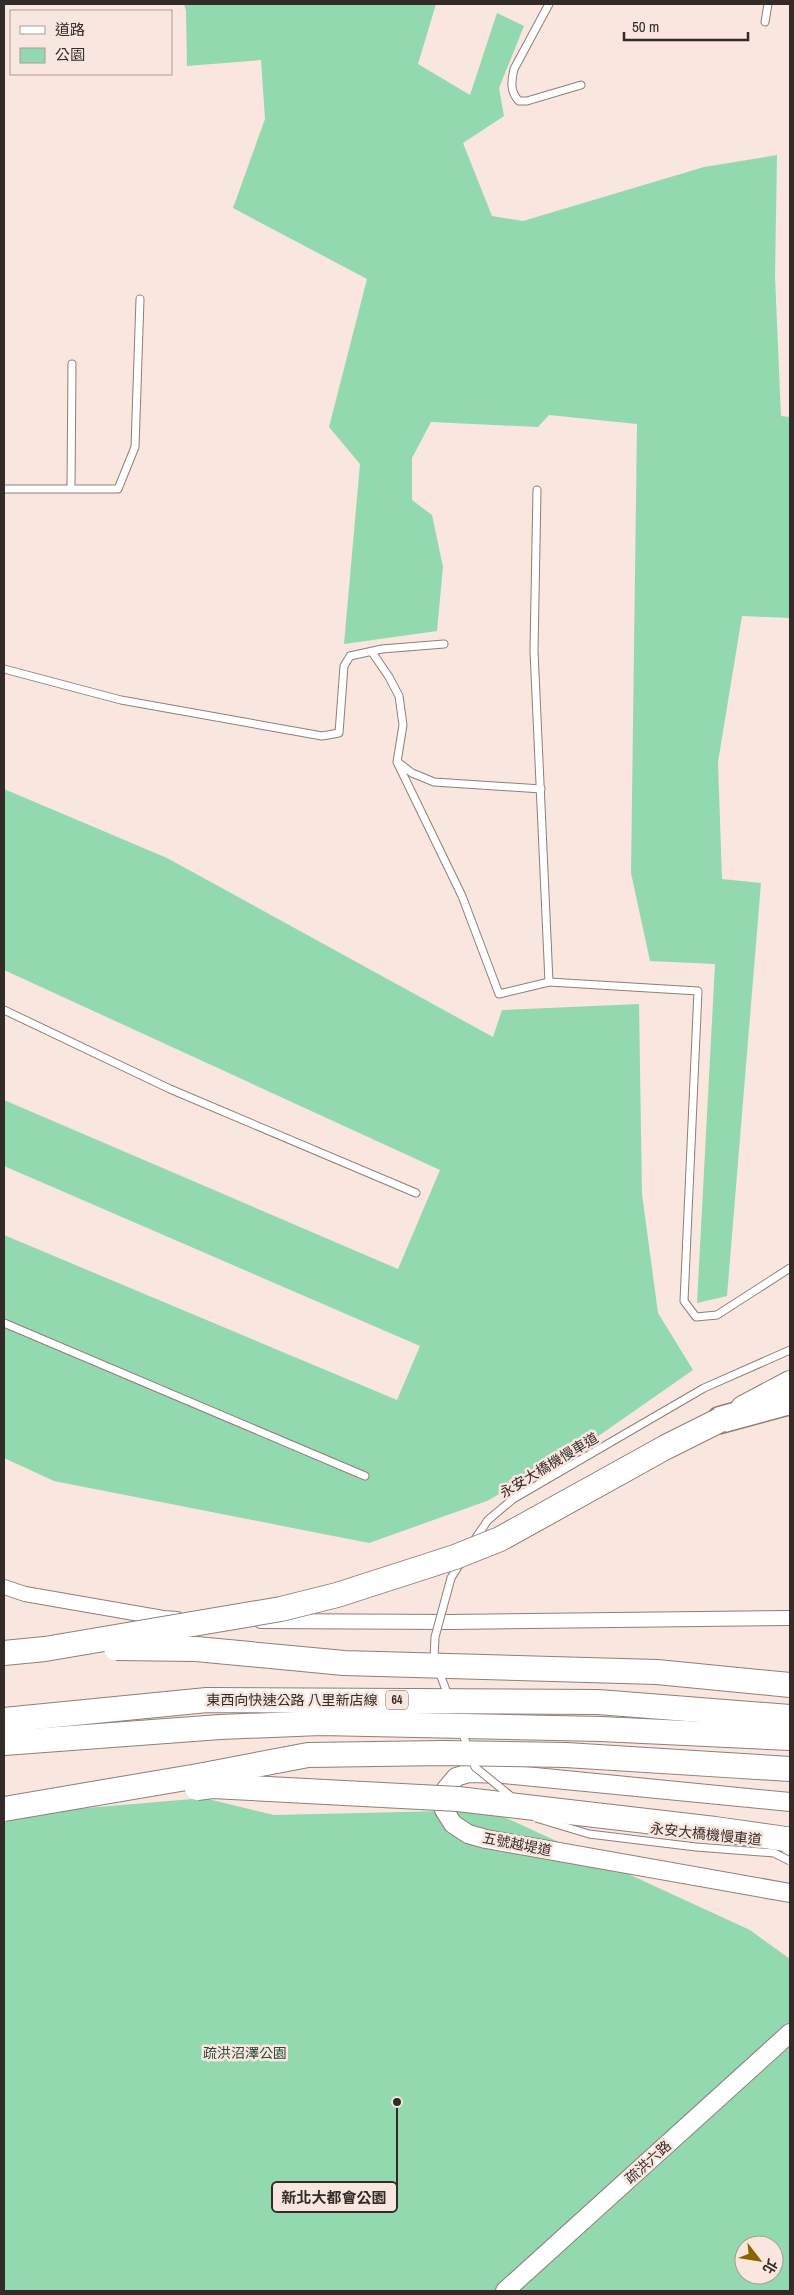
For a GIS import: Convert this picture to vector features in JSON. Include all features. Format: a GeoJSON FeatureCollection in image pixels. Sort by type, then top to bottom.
{"type":"FeatureCollection","features":[{"type":"Feature","properties":{"kind":"highway"},"geometry":{"type":"LineString","coordinates":[[4,1653],[46,1649],[281,1609],[337,1595],[455,1557],[500,1539],[666,1447],[790,1383]]}},
{"type":"Feature","properties":{"kind":"highway"},"geometry":{"type":"LineString","coordinates":[[720,1420],[790,1401]]}},
{"type":"Feature","properties":{"kind":"highway"},"geometry":{"type":"LineString","coordinates":[[46,1649],[64,1651],[120,1648],[196,1649],[344,1664],[657,1672],[790,1685]]}},
{"type":"Feature","properties":{"kind":"highway","name":"東西向快速公路 八里新店線"},"geometry":{"type":"LineString","coordinates":[[4,1720],[207,1700],[598,1702],[790,1716]]}},
{"type":"Feature","properties":{"kind":"highway","name":"東西向快速公路 八里新店線"},"geometry":{"type":"LineString","coordinates":[[4,1743],[220,1727],[321,1723],[601,1729],[790,1738]]}},
{"type":"Feature","properties":{"kind":"highway"},"geometry":{"type":"LineString","coordinates":[[4,1810],[308,1755],[443,1753],[566,1756],[790,1770]]}},
{"type":"Feature","properties":{"kind":"highway"},"geometry":{"type":"LineString","coordinates":[[4,1810],[95,1802],[212,1786],[458,1799],[715,1829],[790,1842]]}},
{"type":"Feature","properties":{"kind":"street"},"geometry":{"type":"LineString","coordinates":[[4,1587],[25,1594],[163,1618],[316,1622],[790,1618]]}},
{"type":"Feature","properties":{"kind":"street","name":"五號越堤道"},"geometry":{"type":"LineString","coordinates":[[790,1802],[504,1774],[469,1773],[456,1777],[446,1789],[444,1810],[453,1824],[468,1834],[486,1840],[790,1893]]}},
{"type":"Feature","properties":{"kind":"street","name":"疏洪六路"},"geometry":{"type":"LineString","coordinates":[[505,2291],[790,2033]]}},
{"type":"Feature","properties":{"kind":"lane"},"geometry":{"type":"LineString","coordinates":[[549,4],[514,69],[511,81],[514,97],[519,101],[526,101],[581,85]]}},
{"type":"Feature","properties":{"kind":"lane"},"geometry":{"type":"LineString","coordinates":[[764,22],[768,4]]}},
{"type":"Feature","properties":{"kind":"lane"},"geometry":{"type":"LineString","coordinates":[[4,489],[118,489],[136,447],[140,299]]}},
{"type":"Feature","properties":{"kind":"lane"},"geometry":{"type":"LineString","coordinates":[[71,488],[72,364]]}},
{"type":"Feature","properties":{"kind":"lane"},"geometry":{"type":"LineString","coordinates":[[537,490],[534,651],[549,982]]}},
{"type":"Feature","properties":{"kind":"lane"},"geometry":{"type":"LineString","coordinates":[[4,669],[121,700],[322,736],[340,733],[344,666],[350,656],[444,644]]}},
{"type":"Feature","properties":{"kind":"lane"},"geometry":{"type":"LineString","coordinates":[[372,652],[399,696],[403,725],[397,762],[462,896],[499,994],[549,982],[698,991],[684,1301],[696,1317],[716,1315],[790,1268]]}},
{"type":"Feature","properties":{"kind":"lane"},"geometry":{"type":"LineString","coordinates":[[397,762],[412,773],[434,782],[540,789]]}},
{"type":"Feature","properties":{"kind":"lane"},"geometry":{"type":"LineString","coordinates":[[4,1010],[170,1089],[416,1193]]}},
{"type":"Feature","properties":{"kind":"lane"},"geometry":{"type":"LineString","coordinates":[[4,1323],[365,1476]]}},
{"type":"Feature","properties":{"kind":"lane","name":"永安大橋機慢車道"},"geometry":{"type":"LineString","coordinates":[[455,1712],[434,1658],[435,1637],[451,1578],[488,1520],[513,1499],[704,1388],[790,1350]]}},
{"type":"Feature","properties":{"kind":"lane","name":"永安大橋機慢車道"},"geometry":{"type":"LineString","coordinates":[[458,1722],[475,1767],[538,1820],[589,1834],[696,1847],[774,1853],[790,1861]]}},
{"type":"Feature","properties":{"kind":"green space"},"geometry":{"type":"Polygon","coordinates":[[[184,4],[436,4],[418,64],[470,95],[497,13],[524,26],[499,88],[504,116],[463,143],[492,216],[523,221],[704,167],[777,155],[775,276],[781,416],[790,417],[790,618],[742,616],[718,762],[722,879],[761,883],[727,1296],[697,1303],[715,964],[650,961],[631,873],[637,424],[549,415],[538,427],[431,422],[412,458],[412,500],[432,515],[443,567],[437,631],[344,644],[360,464],[329,427],[367,279],[233,208],[265,119],[261,60],[187,66],[186,11],[184,4]]]}},
{"type":"Feature","properties":{"kind":"green space"},"geometry":{"type":"Polygon","coordinates":[[[4,789],[167,858],[493,1037],[502,1010],[639,1004],[642,1194],[658,1313],[693,1370],[587,1444],[487,1501],[369,1543],[54,1481],[4,1458],[4,1235],[397,1400],[420,1346],[4,1166],[4,1100],[398,1269],[440,1170],[4,970],[4,789]]]}},
{"type":"Feature","properties":{"kind":"green space","name":"疏洪沼澤公園"},"geometry":{"type":"Polygon","coordinates":[[[204,1798],[274,1815],[489,1810],[750,1930],[790,1959],[790,2291],[4,2291],[4,1815],[204,1798]]]}},
{"type":"Feature","properties":{"kind":"place","name":"新北大都會公園"},"geometry":{"type":"Point","coordinates":[397,2102]}}]}
